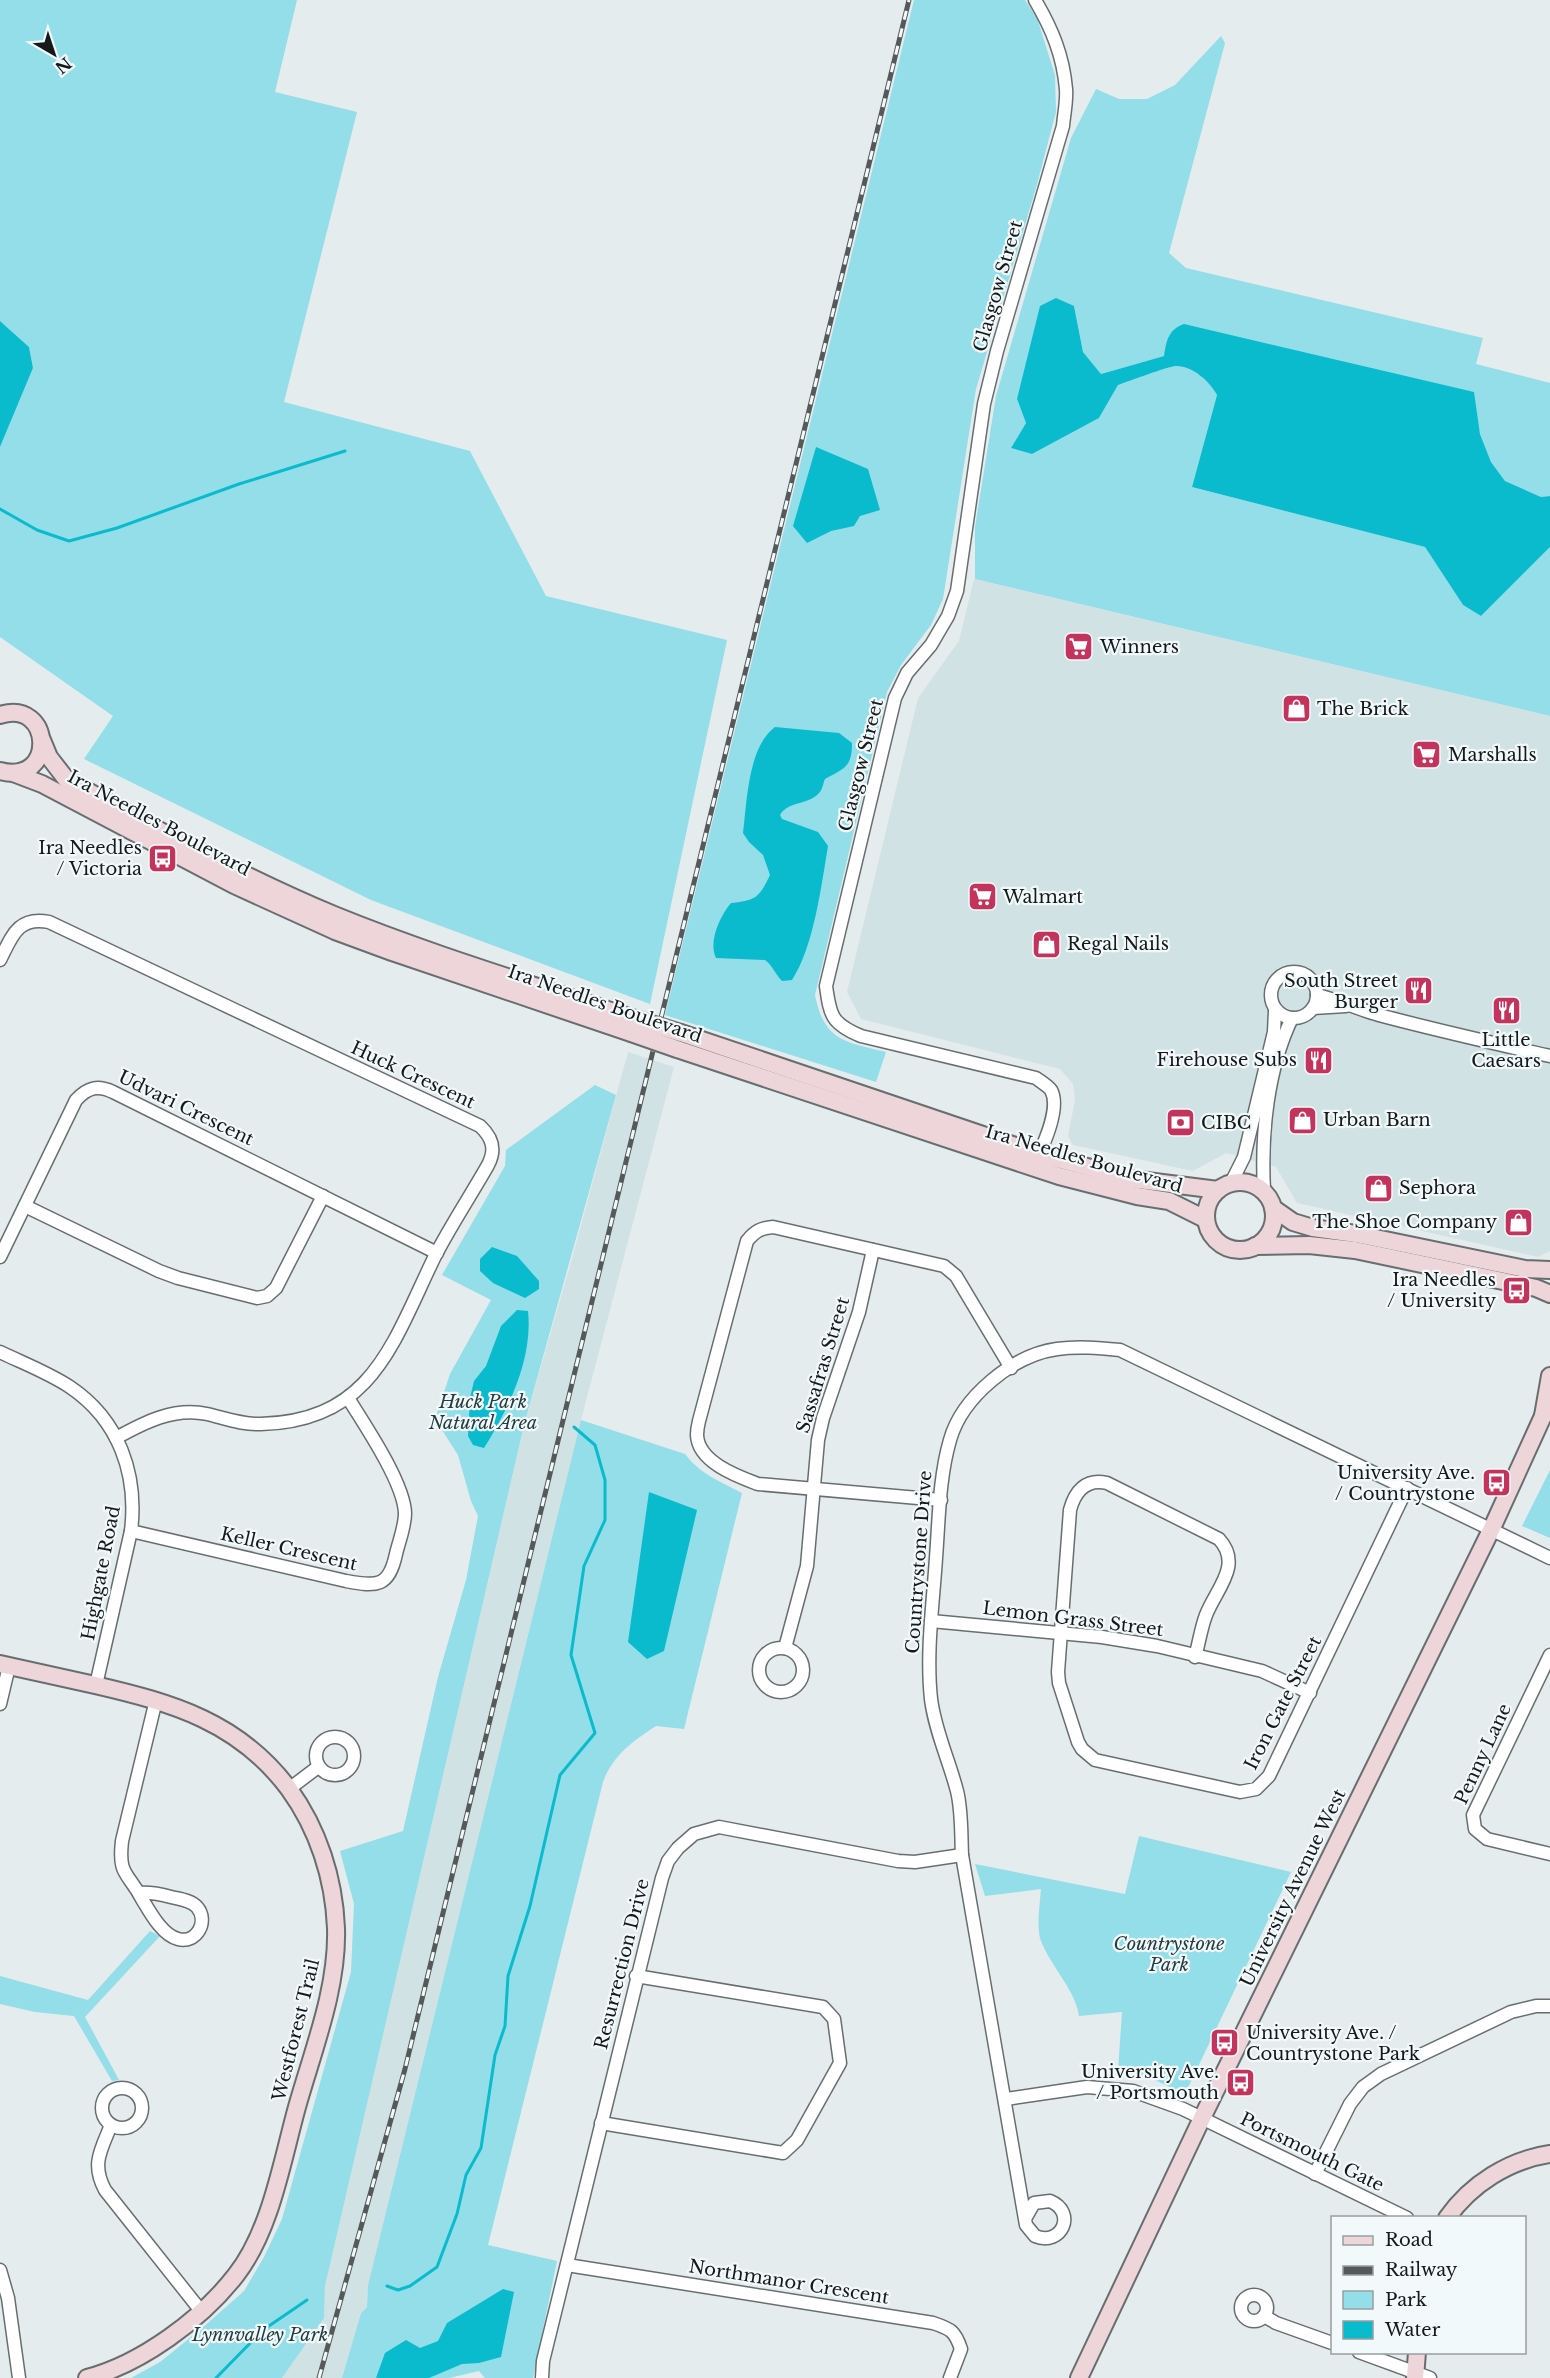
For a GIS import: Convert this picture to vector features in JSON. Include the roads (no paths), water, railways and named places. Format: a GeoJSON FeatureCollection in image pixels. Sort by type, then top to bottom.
{"type":"FeatureCollection","features":[{"type":"Feature","properties":{"kind":"main road","name":"Ira Needles Boulevard"},"geometry":{"type":"LineString","coordinates":[[4,711],[32,720],[40,731],[54,766],[66,779],[248,876],[334,915],[633,1026]]}},
{"type":"Feature","properties":{"kind":"main road"},"geometry":{"type":"LineString","coordinates":[[5,773],[26,770],[35,762],[40,753],[42,740]]}},
{"type":"Feature","properties":{"kind":"main road","name":"Ira Needles Boulevard"},"geometry":{"type":"LineString","coordinates":[[5,773],[42,784],[234,885],[335,931],[392,952],[1039,1154],[1131,1179],[1224,1186]]}},
{"type":"Feature","properties":{"kind":"main road","name":"Ira Needles Boulevard"},"geometry":{"type":"LineString","coordinates":[[679,1041],[1059,1176],[1137,1196],[1169,1201],[1205,1219]]}},
{"type":"Feature","properties":{"kind":"main road"},"geometry":{"type":"LineString","coordinates":[[1249,1182],[1264,1191],[1273,1208],[1274,1219],[1271,1230],[1264,1240],[1245,1250],[1233,1250],[1214,1239],[1205,1219],[1210,1198],[1224,1186],[1249,1182]]}},
{"type":"Feature","properties":{"kind":"main road"},"geometry":{"type":"LineString","coordinates":[[1273,1208],[1293,1222],[1313,1228],[1356,1234],[1525,1269],[1550,1270]]}},
{"type":"Feature","properties":{"kind":"main road"},"geometry":{"type":"LineString","coordinates":[[1255,1246],[1309,1245],[1355,1250],[1536,1288],[1550,1294]]}},
{"type":"Feature","properties":{"kind":"main road","name":"University Avenue West"},"geometry":{"type":"LineString","coordinates":[[1079,2378],[1202,2118],[1492,1528],[1546,1411],[1550,1376]]}},
{"type":"Feature","properties":{"kind":"main road","name":"Westforest Trail"},"geometry":{"type":"LineString","coordinates":[[4,1665],[156,1700],[205,1718],[250,1748],[289,1790],[320,1844],[335,1917],[335,1962],[323,2015],[263,2226],[237,2273],[217,2298],[140,2356],[107,2372],[87,2378]]}},
{"type":"Feature","properties":{"kind":"main road"},"geometry":{"type":"LineString","coordinates":[[1448,2216],[1465,2195],[1490,2176],[1516,2163],[1550,2154]]}},
{"type":"Feature","properties":{"kind":"main road"},"geometry":{"type":"LineString","coordinates":[[1417,2354],[1420,2376]]}},
{"type":"Feature","properties":{"kind":"street","name":"Glasgow Street"},"geometry":{"type":"LineString","coordinates":[[1035,0],[1052,28],[1061,61],[1066,91],[1063,126],[997,351],[984,404],[957,591],[948,616],[931,645],[907,673],[892,707],[826,986],[830,1013],[846,1029],[854,1033],[1036,1078],[1050,1090],[1054,1103],[1047,1137],[1039,1154]]}},
{"type":"Feature","properties":{"kind":"street","name":"Huck Crescent"},"geometry":{"type":"LineString","coordinates":[[0,960],[10,939],[20,927],[34,921],[49,922],[480,1126],[493,1146],[492,1158],[437,1252],[381,1364],[348,1398],[329,1410],[302,1420],[280,1423],[257,1424],[204,1414],[169,1414],[158,1417],[116,1438]]}},
{"type":"Feature","properties":{"kind":"street"},"geometry":{"type":"LineString","coordinates":[[1224,1186],[1245,1157],[1274,1032],[1275,1010],[1271,1003],[1270,991],[1273,983],[1283,974],[1294,971],[1308,976],[1315,985],[1317,996],[1313,1008]]}},
{"type":"Feature","properties":{"kind":"street"},"geometry":{"type":"LineString","coordinates":[[1317,996],[1550,1056]]}},
{"type":"Feature","properties":{"kind":"street"},"geometry":{"type":"LineString","coordinates":[[1275,1010],[1292,1018],[1300,1017],[1313,1008],[1346,1005]]}},
{"type":"Feature","properties":{"kind":"street"},"geometry":{"type":"LineString","coordinates":[[1264,1191],[1263,1162],[1267,1106],[1285,1032],[1292,1018]]}},
{"type":"Feature","properties":{"kind":"street","name":"Udvari Crescent"},"geometry":{"type":"LineString","coordinates":[[0,1257],[76,1100],[88,1089],[96,1087],[113,1092],[437,1252]]}},
{"type":"Feature","properties":{"kind":"street"},"geometry":{"type":"LineString","coordinates":[[25,1206],[178,1278],[257,1298],[267,1296],[276,1288],[323,1196]]}},
{"type":"Feature","properties":{"kind":"street"},"geometry":{"type":"LineString","coordinates":[[941,1500],[758,1484],[708,1459],[699,1446],[697,1436],[699,1421],[744,1249],[753,1232],[773,1227],[944,1266],[956,1275],[1011,1368]]}},
{"type":"Feature","properties":{"kind":"street","name":"Sassafras Street"},"geometry":{"type":"LineString","coordinates":[[785,1648],[807,1566],[818,1440],[823,1418],[859,1312],[873,1250]]}},
{"type":"Feature","properties":{"kind":"street","name":"Countrystone Drive"},"geometry":{"type":"LineString","coordinates":[[1026,2217],[962,1855],[957,1793],[938,1734],[931,1700],[931,1621],[945,1464],[951,1437],[975,1397],[992,1380],[1011,1368],[1054,1349],[1089,1347],[1120,1350],[1550,1558]]}},
{"type":"Feature","properties":{"kind":"street","name":"Highgate Road"},"geometry":{"type":"LineString","coordinates":[[0,1352],[69,1386],[90,1403],[116,1438],[132,1485],[131,1531],[96,1685]]}},
{"type":"Feature","properties":{"kind":"street","name":"Keller Crescent"},"geometry":{"type":"LineString","coordinates":[[131,1531],[346,1581],[374,1585],[383,1582],[390,1576],[393,1566],[405,1517],[404,1505],[390,1470],[348,1398]]}},
{"type":"Feature","properties":{"kind":"street","name":"Iron Gate Street"},"geometry":{"type":"LineString","coordinates":[[1195,1656],[1205,1616],[1229,1566],[1230,1556],[1226,1547],[1219,1539],[1101,1482],[1084,1485],[1073,1499],[1060,1633],[1059,1683],[1078,1742],[1088,1755],[1104,1762],[1240,1792],[1256,1789],[1269,1776],[1407,1488]]}},
{"type":"Feature","properties":{"kind":"street","name":"Lemon Grass Street"},"geometry":{"type":"LineString","coordinates":[[931,1621],[1146,1644],[1262,1671],[1310,1693]]}},
{"type":"Feature","properties":{"kind":"street","name":"Penny Lane"},"geometry":{"type":"LineString","coordinates":[[1550,1655],[1476,1808],[1473,1823],[1480,1835],[1487,1839],[1550,1854]]}},
{"type":"Feature","properties":{"kind":"street"},"geometry":{"type":"LineString","coordinates":[[0,1704],[4,1665]]}},
{"type":"Feature","properties":{"kind":"street"},"geometry":{"type":"LineString","coordinates":[[139,1893],[156,1893],[190,1902],[197,1907],[202,1917],[202,1927],[189,1940],[172,1937],[124,1875],[120,1860],[122,1841],[156,1700]]}},
{"type":"Feature","properties":{"kind":"street"},"geometry":{"type":"LineString","coordinates":[[289,1790],[318,1767]]}},
{"type":"Feature","properties":{"kind":"street","name":"Resurrection Drive"},"geometry":{"type":"LineString","coordinates":[[542,2378],[543,2361],[636,1976],[668,1861],[678,1848],[694,1834],[718,1827],[898,1861],[915,1862],[962,1855]]}},
{"type":"Feature","properties":{"kind":"street"},"geometry":{"type":"LineString","coordinates":[[601,2123],[783,2153],[797,2140],[840,2063],[834,2019],[823,2007],[636,1976]]}},
{"type":"Feature","properties":{"kind":"street"},"geometry":{"type":"LineString","coordinates":[[1315,2174],[1350,2104],[1363,2087],[1381,2074],[1511,2013],[1536,2006],[1550,2006]]}},
{"type":"Feature","properties":{"kind":"street"},"geometry":{"type":"LineString","coordinates":[[1006,2099],[1087,2087],[1114,2088],[1155,2098],[1202,2118]]}},
{"type":"Feature","properties":{"kind":"street","name":"Portsmouth Gate"},"geometry":{"type":"LineString","coordinates":[[1202,2118],[1405,2216]]}},
{"type":"Feature","properties":{"kind":"street"},"geometry":{"type":"LineString","coordinates":[[111,2125],[98,2158],[97,2168],[100,2180],[105,2190],[201,2311]]}},
{"type":"Feature","properties":{"kind":"street","name":"Northmanor Crescent"},"geometry":{"type":"LineString","coordinates":[[567,2265],[933,2323],[946,2327],[956,2335],[961,2349],[950,2378]]}},
{"type":"Feature","properties":{"kind":"street"},"geometry":{"type":"LineString","coordinates":[[0,2270],[8,2298],[19,2378]]}},
{"type":"Feature","properties":{"kind":"street"},"geometry":{"type":"LineString","coordinates":[[1264,2316],[1276,2323],[1331,2343]]}},
{"type":"Feature","properties":{"kind":"street"},"geometry":{"type":"LineString","coordinates":[[1364,2354],[1420,2376]]}},
{"type":"Feature","properties":{"kind":"water"},"geometry":{"type":"Polygon","coordinates":[[[1056,298],[1074,306],[1083,352],[1101,374],[1164,356],[1169,336],[1184,324],[1474,392],[1480,434],[1491,462],[1505,481],[1541,497],[1550,496],[1550,547],[1481,616],[1463,605],[1425,547],[1192,487],[1217,395],[1200,376],[1182,367],[1164,369],[1118,385],[1099,418],[1032,454],[1011,448],[1026,423],[1017,399],[1040,306],[1056,298]]]}},
{"type":"Feature","properties":{"kind":"water"},"geometry":{"type":"Polygon","coordinates":[[[0,321],[29,347],[33,368],[0,447],[0,321]]]}},
{"type":"Feature","properties":{"kind":"water"},"geometry":{"type":"Polygon","coordinates":[[[816,447],[868,469],[880,510],[860,516],[854,526],[831,531],[807,543],[793,526],[816,447]]]}},
{"type":"Feature","properties":{"kind":"water"},"geometry":{"type":"Polygon","coordinates":[[[775,727],[839,733],[852,743],[849,762],[825,779],[815,797],[788,807],[780,815],[782,819],[818,832],[828,846],[816,916],[806,950],[792,980],[782,981],[765,960],[716,958],[713,944],[719,922],[731,903],[746,901],[756,896],[763,889],[770,875],[763,855],[743,833],[754,761],[766,736],[775,727]]]}},
{"type":"Feature","properties":{"kind":"water"},"geometry":{"type":"Polygon","coordinates":[[[492,1247],[517,1256],[539,1281],[539,1289],[525,1298],[493,1283],[480,1271],[480,1259],[492,1247]]]}},
{"type":"Feature","properties":{"kind":"water"},"geometry":{"type":"Polygon","coordinates":[[[517,1310],[528,1311],[529,1329],[523,1365],[510,1400],[484,1448],[473,1445],[468,1436],[470,1398],[474,1381],[486,1366],[501,1326],[517,1310]]]}},
{"type":"Feature","properties":{"kind":"water"},"geometry":{"type":"Polygon","coordinates":[[[649,1492],[697,1510],[664,1651],[647,1659],[628,1642],[649,1492]]]}},
{"type":"Feature","properties":{"kind":"water"},"geometry":{"type":"Polygon","coordinates":[[[503,2289],[514,2292],[501,2357],[479,2363],[462,2364],[429,2378],[376,2378],[385,2353],[406,2340],[420,2348],[438,2341],[447,2323],[503,2289]]]}},
{"type":"Feature","properties":{"kind":"waterway"},"geometry":{"type":"LineString","coordinates":[[0,509],[37,530],[69,541],[117,528],[239,484],[345,451]]}},
{"type":"Feature","properties":{"kind":"waterway"},"geometry":{"type":"LineString","coordinates":[[387,2286],[398,2290],[410,2286],[437,2267],[457,2214],[466,2175],[481,2148],[495,2055],[505,2026],[508,1976],[530,1906],[560,1775],[595,1733],[571,1655],[584,1566],[605,1520],[605,1480],[595,1445],[574,1427]]}},
{"type":"Feature","properties":{"kind":"waterway"},"geometry":{"type":"LineString","coordinates":[[216,2378],[263,2330],[307,2300]]}},
{"type":"Feature","properties":{"kind":"railway"},"geometry":{"type":"LineString","coordinates":[[319,2378],[405,2069],[909,0]]}},
{"type":"Feature","properties":{"kind":"place","name":"Winners"},"geometry":{"type":"Point","coordinates":[1079,647]}},
{"type":"Feature","properties":{"kind":"place","name":"The Brick"},"geometry":{"type":"Point","coordinates":[1296,709]}},
{"type":"Feature","properties":{"kind":"place","name":"Marshalls"},"geometry":{"type":"Point","coordinates":[1427,755]}},
{"type":"Feature","properties":{"kind":"place","name":"Ira Needles / Victoria"},"geometry":{"type":"Point","coordinates":[163,858]}},
{"type":"Feature","properties":{"kind":"place","name":"Walmart"},"geometry":{"type":"Point","coordinates":[982,897]}},
{"type":"Feature","properties":{"kind":"place","name":"Regal Nails"},"geometry":{"type":"Point","coordinates":[1046,944]}},
{"type":"Feature","properties":{"kind":"place","name":"South Street Burger"},"geometry":{"type":"Point","coordinates":[1419,991]}},
{"type":"Feature","properties":{"kind":"place","name":"Little Caesars"},"geometry":{"type":"Point","coordinates":[1506,1011]}},
{"type":"Feature","properties":{"kind":"place","name":"Firehouse Subs"},"geometry":{"type":"Point","coordinates":[1318,1060]}},
{"type":"Feature","properties":{"kind":"place","name":"Urban Barn"},"geometry":{"type":"Point","coordinates":[1302,1120]}},
{"type":"Feature","properties":{"kind":"place","name":"CIBC"},"geometry":{"type":"Point","coordinates":[1180,1123]}},
{"type":"Feature","properties":{"kind":"place","name":"Sephora"},"geometry":{"type":"Point","coordinates":[1378,1188]}},
{"type":"Feature","properties":{"kind":"place","name":"The Shoe Company"},"geometry":{"type":"Point","coordinates":[1518,1222]}},
{"type":"Feature","properties":{"kind":"place","name":"Ira Needles / University"},"geometry":{"type":"Point","coordinates":[1517,1290]}},
{"type":"Feature","properties":{"kind":"place","name":"University Ave. / Countrystone"},"geometry":{"type":"Point","coordinates":[1496,1483]}},
{"type":"Feature","properties":{"kind":"place","name":"University Ave. / Countrystone Park"},"geometry":{"type":"Point","coordinates":[1225,2043]}},
{"type":"Feature","properties":{"kind":"place","name":"University Ave. / Portsmouth"},"geometry":{"type":"Point","coordinates":[1240,2082]}},
{"type":"Feature","properties":{"kind":"park label","name":"Huck Park Natural Area"},"geometry":{"type":"Point","coordinates":[483,1412]}},
{"type":"Feature","properties":{"kind":"park label","name":"Countrystone Park"},"geometry":{"type":"Point","coordinates":[1169,1954]}},
{"type":"Feature","properties":{"kind":"park label","name":"Lynnvalley Park"},"geometry":{"type":"Point","coordinates":[260,2335]}}]}
